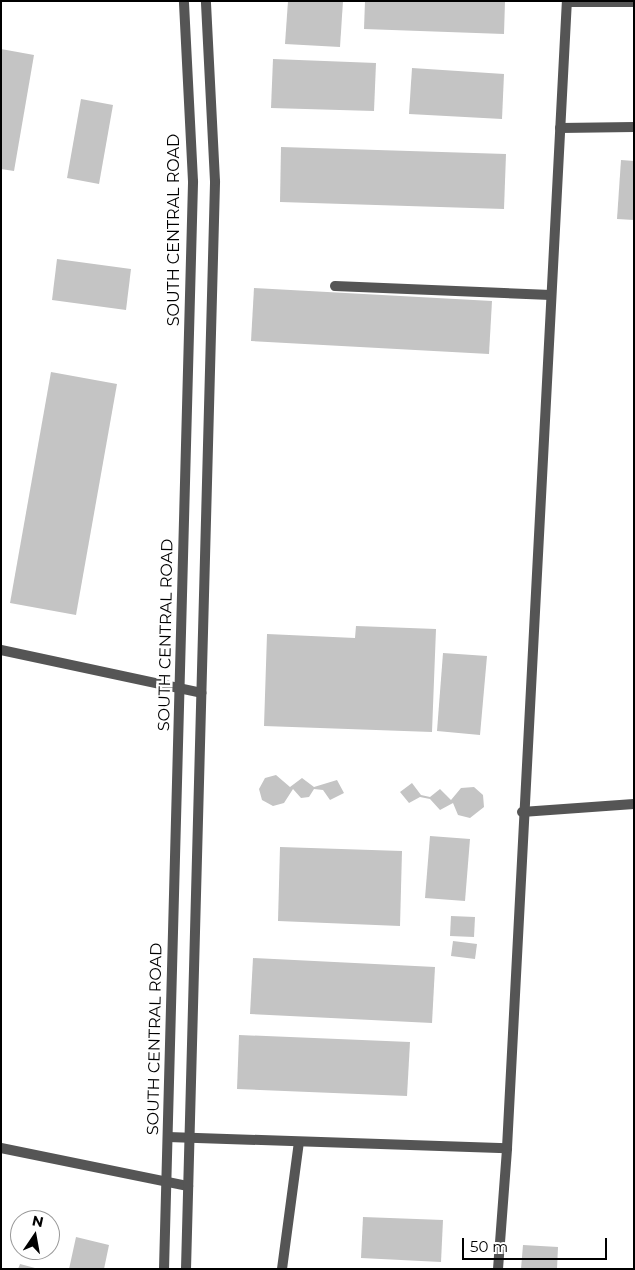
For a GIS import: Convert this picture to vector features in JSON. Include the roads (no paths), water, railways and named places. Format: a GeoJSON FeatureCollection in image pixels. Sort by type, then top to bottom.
{"type":"FeatureCollection","features":[{"type":"Feature","properties":{"kind":"street","name":"SOUTH CENTRAL ROAD"},"geometry":{"type":"LineString","coordinates":[[164,1269],[193,181],[184,1]]}},
{"type":"Feature","properties":{"kind":"street"},"geometry":{"type":"LineString","coordinates":[[186,1269],[215,181],[206,1]]}},
{"type":"Feature","properties":{"kind":"street"},"geometry":{"type":"LineString","coordinates":[[498,1269],[507,1148],[522,812],[567,2],[634,2]]}},
{"type":"Feature","properties":{"kind":"street"},"geometry":{"type":"LineString","coordinates":[[560,128],[634,127]]}},
{"type":"Feature","properties":{"kind":"street"},"geometry":{"type":"LineString","coordinates":[[335,286],[551,296]]}},
{"type":"Feature","properties":{"kind":"street"},"geometry":{"type":"LineString","coordinates":[[1,650],[201,693]]}},
{"type":"Feature","properties":{"kind":"street"},"geometry":{"type":"LineString","coordinates":[[522,812],[634,804]]}},
{"type":"Feature","properties":{"kind":"street"},"geometry":{"type":"LineString","coordinates":[[168,1137],[507,1148]]}},
{"type":"Feature","properties":{"kind":"street"},"geometry":{"type":"LineString","coordinates":[[282,1269],[299,1142]]}},
{"type":"Feature","properties":{"kind":"street"},"geometry":{"type":"LineString","coordinates":[[1,1148],[188,1186]]}}]}
